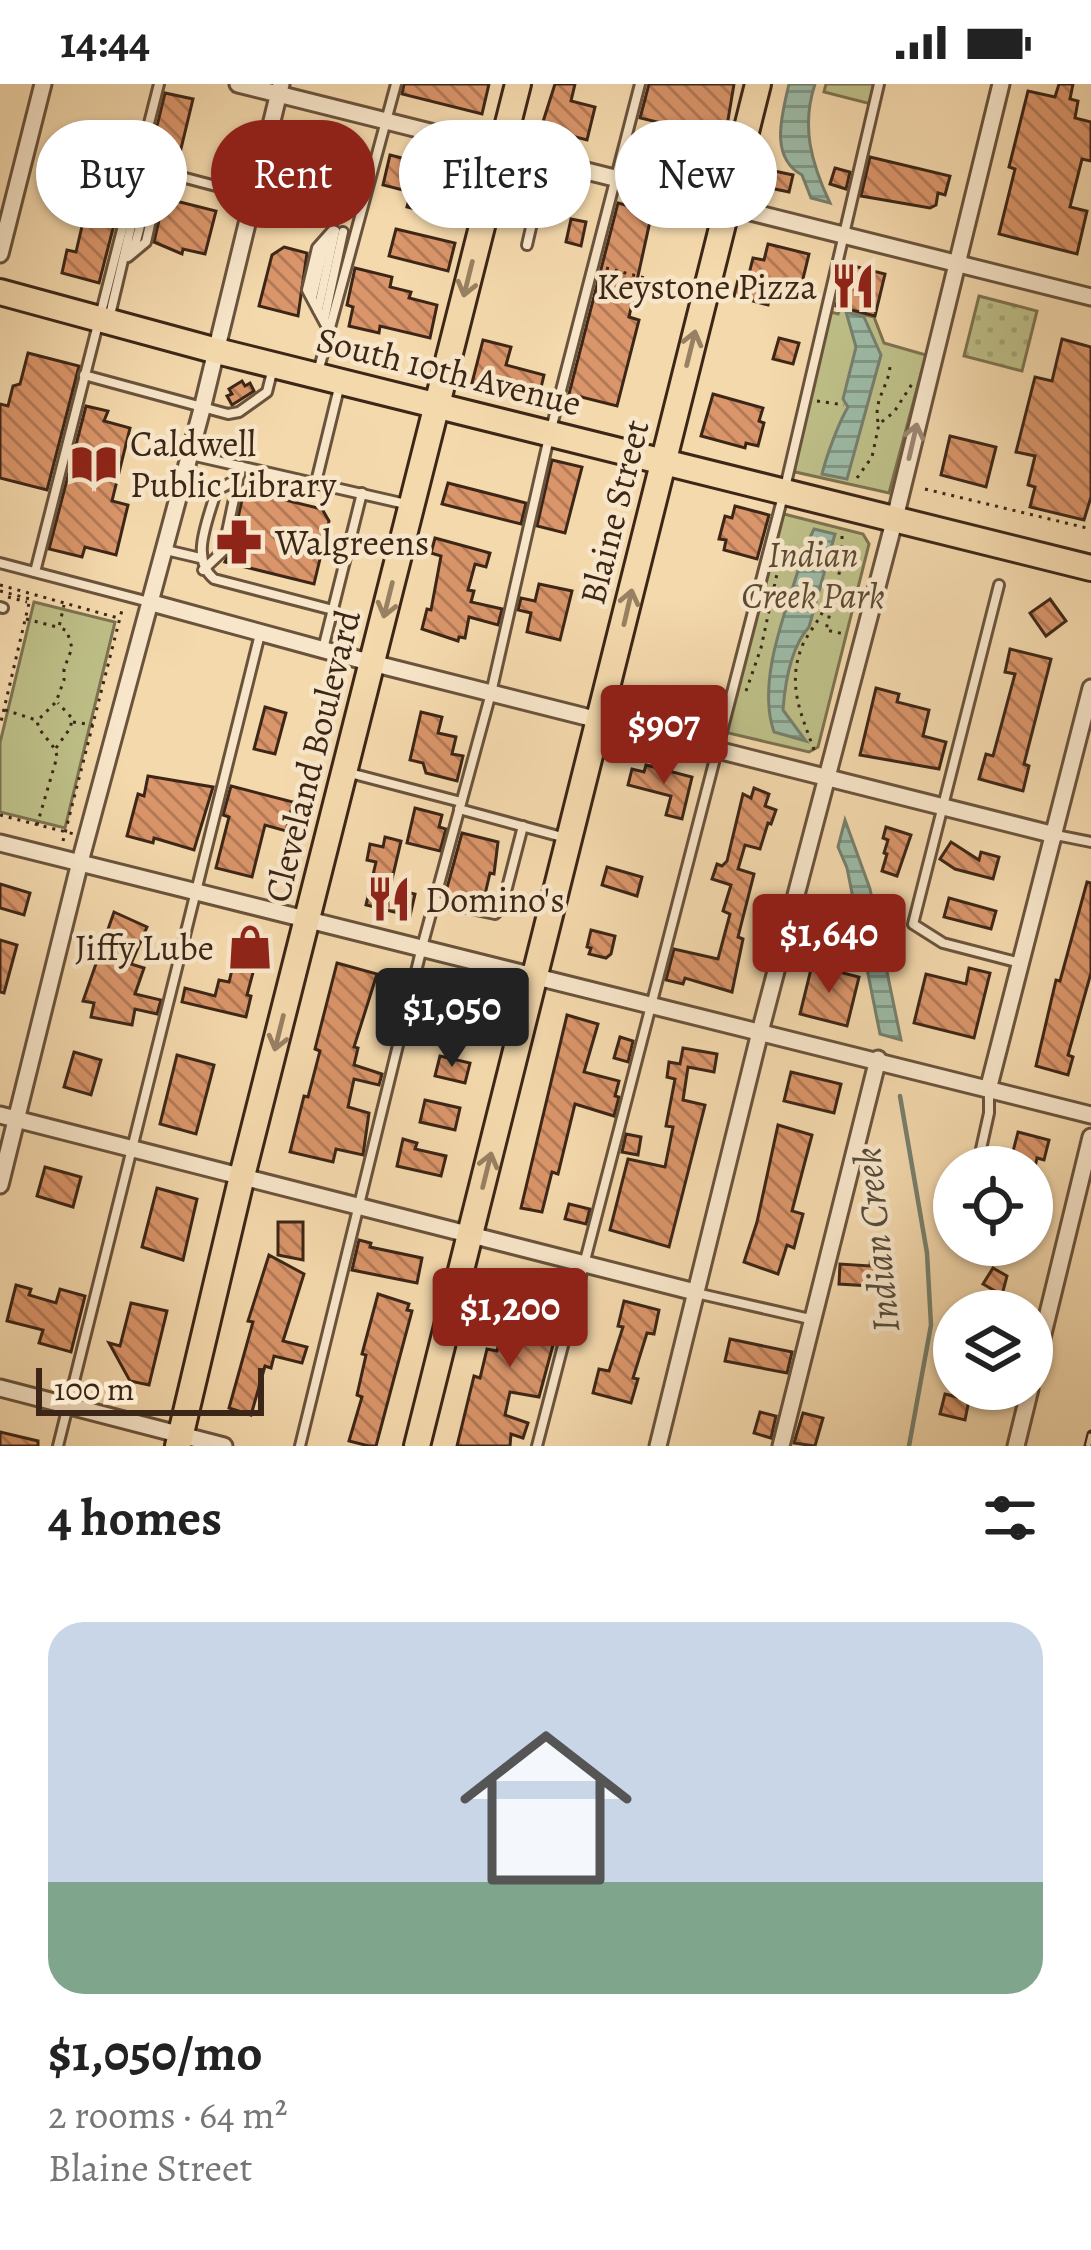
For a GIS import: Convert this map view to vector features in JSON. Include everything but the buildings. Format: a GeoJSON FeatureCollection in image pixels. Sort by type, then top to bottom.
{"type":"FeatureCollection","features":[{"type":"Feature","properties":{"kind":"main road","name":"Cleveland Boulevard"},"geometry":{"type":"LineString","coordinates":[[509,120],[518,84]]}},
{"type":"Feature","properties":{"kind":"main road","name":"Blaine Street"},"geometry":{"type":"LineString","coordinates":[[749,120],[758,84]]}},
{"type":"Feature","properties":{"kind":"main road","name":"Cleveland Boulevard"},"geometry":{"type":"LineString","coordinates":[[179,1441],[481,228]]}},
{"type":"Feature","properties":{"kind":"main road","name":"Blaine Street"},"geometry":{"type":"LineString","coordinates":[[417,1446],[722,228]]}},
{"type":"Feature","properties":{"kind":"main road","name":"South 10th Avenue"},"geometry":{"type":"LineString","coordinates":[[0,292],[217,351],[1091,568]]}},
{"type":"Feature","properties":{"kind":"street"},"geometry":{"type":"LineString","coordinates":[[0,254],[43,84]]}},
{"type":"Feature","properties":{"kind":"street"},"geometry":{"type":"LineString","coordinates":[[238,84],[280,88],[399,123]]}},
{"type":"Feature","properties":{"kind":"street"},"geometry":{"type":"LineString","coordinates":[[658,1446],[1001,84]]}},
{"type":"Feature","properties":{"kind":"street"},"geometry":{"type":"LineString","coordinates":[[273,120],[280,88]]}},
{"type":"Feature","properties":{"kind":"street"},"geometry":{"type":"LineString","coordinates":[[591,172],[615,178]]}},
{"type":"Feature","properties":{"kind":"street"},"geometry":{"type":"LineString","coordinates":[[777,219],[1091,297]]}},
{"type":"Feature","properties":{"kind":"street"},"geometry":{"type":"LineString","coordinates":[[0,1185],[8,1117],[152,603],[248,228]]}},
{"type":"Feature","properties":{"kind":"street"},"geometry":{"type":"LineString","coordinates":[[152,603],[1055,835]]}},
{"type":"Feature","properties":{"kind":"street"},"geometry":{"type":"LineString","coordinates":[[989,1087],[1091,688]]}},
{"type":"Feature","properties":{"kind":"street"},"geometry":{"type":"LineString","coordinates":[[0,843],[1091,1115]]}},
{"type":"Feature","properties":{"kind":"street"},"geometry":{"type":"LineString","coordinates":[[781,1446],[878,1059]]}},
{"type":"Feature","properties":{"kind":"street"},"geometry":{"type":"LineString","coordinates":[[8,1117],[695,1292]]}},
{"type":"Feature","properties":{"kind":"street"},"geometry":{"type":"LineString","coordinates":[[1053,1293],[1091,1137]]}},
{"type":"Feature","properties":{"kind":"street"},"geometry":{"type":"LineString","coordinates":[[0,1388],[179,1441],[224,1446]]}},
{"type":"Feature","properties":{"kind":"street"},"geometry":{"type":"LineString","coordinates":[[1016,1446],[1025,1410]]}},
{"type":"Feature","properties":{"kind":"lane"},"geometry":{"type":"LineString","coordinates":[[104,319],[159,84]]}},
{"type":"Feature","properties":{"kind":"lane"},"geometry":{"type":"LineString","coordinates":[[316,482],[329,378],[329,332],[396,84]]}},
{"type":"Feature","properties":{"kind":"lane"},"geometry":{"type":"LineString","coordinates":[[630,120],[640,84]]}},
{"type":"Feature","properties":{"kind":"lane"},"geometry":{"type":"LineString","coordinates":[[537,1446],[714,748],[784,492],[879,84]]}},
{"type":"Feature","properties":{"kind":"lane"},"geometry":{"type":"LineString","coordinates":[[300,1446],[422,947],[491,693],[615,178]]}},
{"type":"Feature","properties":{"kind":"lane"},"geometry":{"type":"LineString","coordinates":[[35,572],[85,374],[132,228]]}},
{"type":"Feature","properties":{"kind":"lane"},"geometry":{"type":"LineString","coordinates":[[126,258],[146,242],[148,228]]}},
{"type":"Feature","properties":{"kind":"lane"},"geometry":{"type":"LineString","coordinates":[[527,245],[531,228]]}},
{"type":"Feature","properties":{"kind":"lane"},"geometry":{"type":"LineString","coordinates":[[321,316],[334,233],[317,248],[307,290],[329,332]]}},
{"type":"Feature","properties":{"kind":"lane"},"geometry":{"type":"LineString","coordinates":[[658,284],[704,298]]}},
{"type":"Feature","properties":{"kind":"lane"},"geometry":{"type":"LineString","coordinates":[[85,374],[228,414],[267,392],[273,364]]}},
{"type":"Feature","properties":{"kind":"lane"},"geometry":{"type":"LineString","coordinates":[[190,454],[412,505]]}},
{"type":"Feature","properties":{"kind":"lane"},"geometry":{"type":"LineString","coordinates":[[227,532],[241,466]]}},
{"type":"Feature","properties":{"kind":"lane"},"geometry":{"type":"LineString","coordinates":[[237,479],[216,491],[200,558],[203,570],[214,579],[333,610]]}},
{"type":"Feature","properties":{"kind":"lane"},"geometry":{"type":"LineString","coordinates":[[323,650],[362,494]]}},
{"type":"Feature","properties":{"kind":"lane"},"geometry":{"type":"LineString","coordinates":[[166,550],[200,558]]}},
{"type":"Feature","properties":{"kind":"lane"},"geometry":{"type":"LineString","coordinates":[[203,570],[221,552]]}},
{"type":"Feature","properties":{"kind":"lane"},"geometry":{"type":"LineString","coordinates":[[0,563],[152,603]]}},
{"type":"Feature","properties":{"kind":"lane"},"geometry":{"type":"LineString","coordinates":[[998,585],[913,924],[944,943],[1022,963]]}},
{"type":"Feature","properties":{"kind":"lane"},"geometry":{"type":"LineString","coordinates":[[58,1446],[260,634]]}},
{"type":"Feature","properties":{"kind":"lane"},"geometry":{"type":"LineString","coordinates":[[345,772],[571,839]]}},
{"type":"Feature","properties":{"kind":"lane"},"geometry":{"type":"LineString","coordinates":[[434,901],[495,914],[502,907],[523,826]]}},
{"type":"Feature","properties":{"kind":"lane"},"geometry":{"type":"LineString","coordinates":[[1055,835],[1091,842]]}},
{"type":"Feature","properties":{"kind":"lane"},"geometry":{"type":"LineString","coordinates":[[982,1146],[989,1087]]}},
{"type":"Feature","properties":{"kind":"lane"},"geometry":{"type":"LineString","coordinates":[[695,1292],[812,1319]]}},
{"type":"Feature","properties":{"kind":"path"},"geometry":{"type":"LineString","coordinates":[[593,264],[658,284]]}},
{"type":"Feature","properties":{"kind":"path"},"geometry":{"type":"LineString","coordinates":[[857,478],[872,457],[879,424],[877,399],[889,377],[890,362]]}},
{"type":"Feature","properties":{"kind":"path"},"geometry":{"type":"LineString","coordinates":[[879,424],[894,412],[913,382]]}},
{"type":"Feature","properties":{"kind":"path"},"geometry":{"type":"LineString","coordinates":[[830,404],[844,405]]}},
{"type":"Feature","properties":{"kind":"path"},"geometry":{"type":"LineString","coordinates":[[925,489],[1091,530]]}},
{"type":"Feature","properties":{"kind":"path"},"geometry":{"type":"LineString","coordinates":[[842,536],[842,561],[826,630],[844,634]]}},
{"type":"Feature","properties":{"kind":"path"},"geometry":{"type":"LineString","coordinates":[[744,698],[779,574],[780,542]]}},
{"type":"Feature","properties":{"kind":"path"},"geometry":{"type":"LineString","coordinates":[[0,591],[120,619]]}},
{"type":"Feature","properties":{"kind":"path"},"geometry":{"type":"LineString","coordinates":[[0,591],[30,599],[0,726]]}},
{"type":"Feature","properties":{"kind":"path"},"geometry":{"type":"LineString","coordinates":[[63,841],[125,596]]}},
{"type":"Feature","properties":{"kind":"path"},"geometry":{"type":"LineString","coordinates":[[58,627],[64,605]]}},
{"type":"Feature","properties":{"kind":"path"},"geometry":{"type":"LineString","coordinates":[[814,750],[797,708],[797,664],[805,638],[825,608],[831,608]]}},
{"type":"Feature","properties":{"kind":"path"},"geometry":{"type":"LineString","coordinates":[[26,619],[67,631],[72,648],[56,702],[37,721]]}},
{"type":"Feature","properties":{"kind":"path"},"geometry":{"type":"LineString","coordinates":[[56,702],[71,722]]}},
{"type":"Feature","properties":{"kind":"path"},"geometry":{"type":"LineString","coordinates":[[4,710],[37,721],[45,741],[56,748]]}},
{"type":"Feature","properties":{"kind":"path"},"geometry":{"type":"LineString","coordinates":[[71,722],[93,725]]}},
{"type":"Feature","properties":{"kind":"path"},"geometry":{"type":"LineString","coordinates":[[38,825],[45,788],[57,765],[56,748],[71,722]]}},
{"type":"Feature","properties":{"kind":"path"},"geometry":{"type":"LineString","coordinates":[[0,815],[74,834]]}},
{"type":"Feature","properties":{"kind":"green space"},"geometry":{"type":"Polygon","coordinates":[[[826,84],[876,84],[871,104],[824,92],[826,84]]]}},
{"type":"Feature","properties":{"kind":"green space"},"geometry":{"type":"Polygon","coordinates":[[[979,296],[1037,311],[1022,371],[964,356],[979,296]]]}},
{"type":"Feature","properties":{"kind":"green space","name":"Indian Creek Park"},"geometry":{"type":"Polygon","coordinates":[[[840,309],[874,317],[884,343],[926,355],[889,493],[791,471],[831,312],[838,314],[840,309]]]}},
{"type":"Feature","properties":{"kind":"green space","name":"Indian Creek Park"},"geometry":{"type":"Polygon","coordinates":[[[780,513],[863,534],[869,544],[818,747],[809,752],[724,732],[780,513]]]}},
{"type":"Feature","properties":{"kind":"green space"},"geometry":{"type":"Polygon","coordinates":[[[34,602],[115,622],[65,828],[0,812],[0,743],[34,602]]]}},
{"type":"Feature","properties":{"kind":"shaded area"},"geometry":{"type":"Polygon","coordinates":[[[789,84],[815,84],[810,144],[830,203],[811,198],[802,175],[785,158],[780,134],[789,84]]]}},
{"type":"Feature","properties":{"kind":"shaded area"},"geometry":{"type":"Polygon","coordinates":[[[846,312],[864,317],[881,355],[847,479],[822,474],[848,407],[843,399],[856,347],[846,312]]]}},
{"type":"Feature","properties":{"kind":"shaded area"},"geometry":{"type":"Polygon","coordinates":[[[814,529],[835,534],[809,627],[790,666],[783,710],[806,741],[774,732],[769,688],[784,616],[814,529]]]}},
{"type":"Feature","properties":{"kind":"shaded area"},"geometry":{"type":"Polygon","coordinates":[[[845,820],[870,889],[901,1040],[880,1034],[847,868],[838,847],[845,820]]]}},
{"type":"Feature","properties":{"kind":"waterway","name":"Indian Creek"},"geometry":{"type":"LineString","coordinates":[[900,1096],[927,1253],[931,1325],[909,1446]]}},
{"type":"Feature","properties":{"kind":"railway"},"geometry":{"type":"LineString","coordinates":[[1088,1446],[1091,1434]]}},
{"type":"Feature","properties":{"kind":"place","name":"Keystone Pizza"},"geometry":{"type":"Point","coordinates":[853,286]}},
{"type":"Feature","properties":{"kind":"place","name":"Caldwell Public Library"},"geometry":{"type":"Point","coordinates":[94,464]}},
{"type":"Feature","properties":{"kind":"place","name":"Walgreens"},"geometry":{"type":"Point","coordinates":[239,542]}},
{"type":"Feature","properties":{"kind":"place","name":"Domino's"},"geometry":{"type":"Point","coordinates":[389,899]}},
{"type":"Feature","properties":{"kind":"place","name":"Jiffy Lube"},"geometry":{"type":"Point","coordinates":[250,947]}}]}
